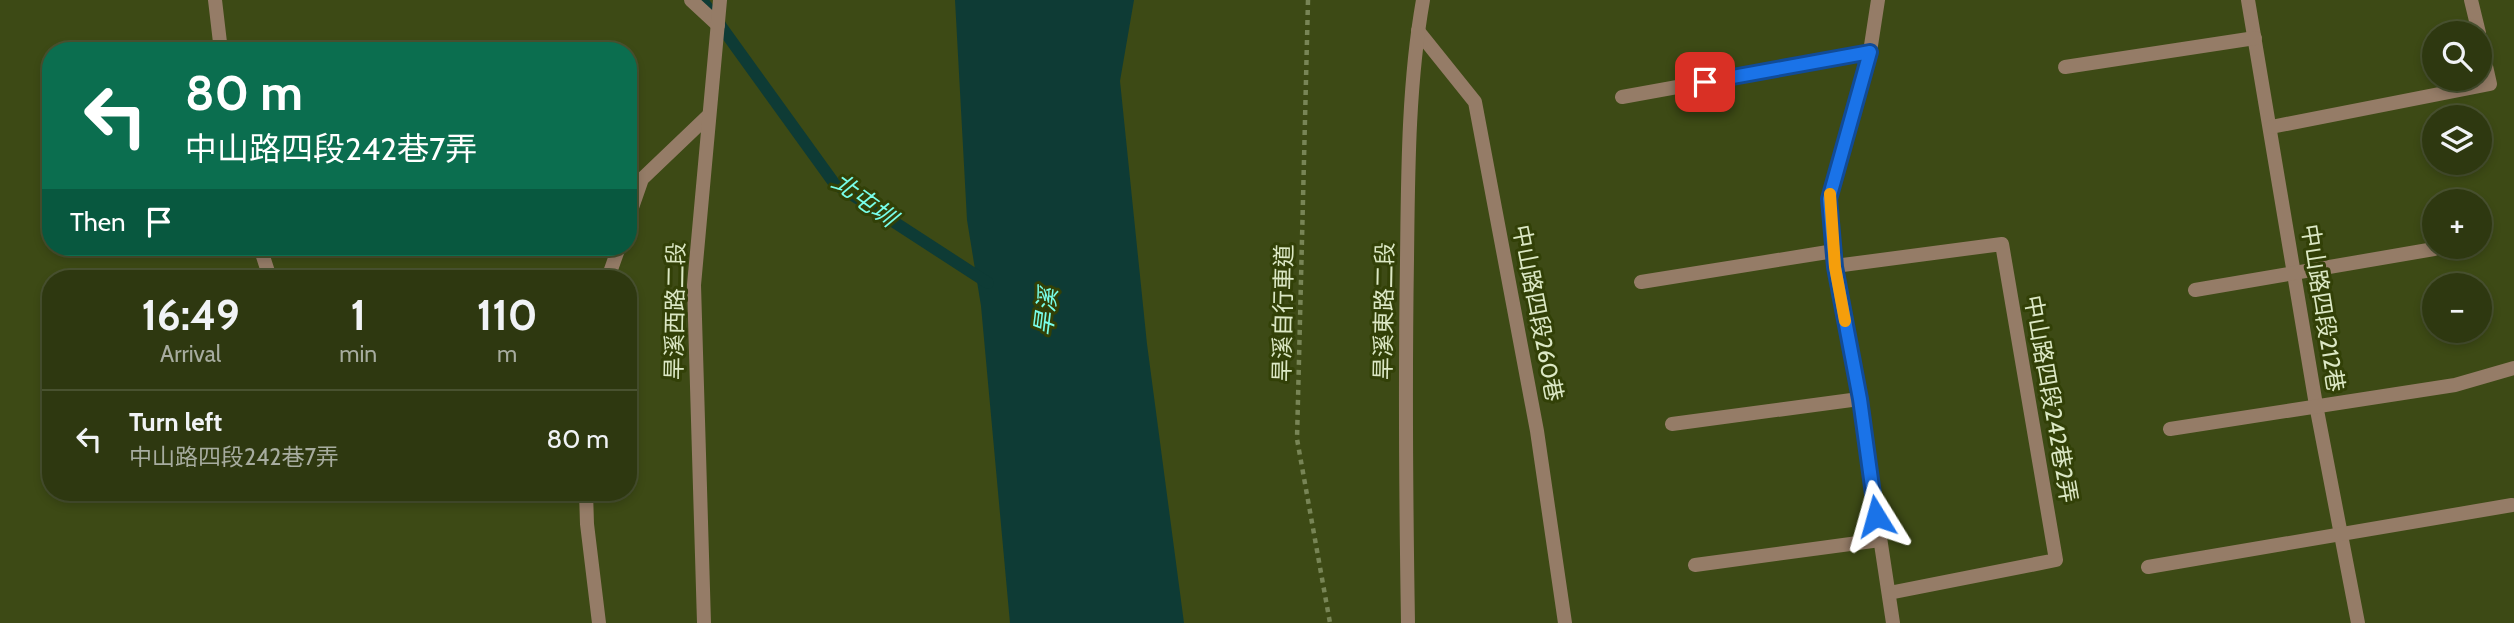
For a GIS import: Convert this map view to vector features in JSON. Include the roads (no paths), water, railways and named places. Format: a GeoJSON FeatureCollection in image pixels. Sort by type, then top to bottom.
{"type":"FeatureCollection","features":[{"type":"Feature","properties":{"kind":"street"},"geometry":{"type":"LineString","coordinates":[[215,0],[221,42]]}},
{"type":"Feature","properties":{"kind":"street"},"geometry":{"type":"LineString","coordinates":[[691,0],[718,25]]}},
{"type":"Feature","properties":{"kind":"street","name":"旱溪西路二段"},"geometry":{"type":"LineString","coordinates":[[704,623],[694,285],[720,0]]}},
{"type":"Feature","properties":{"kind":"street","name":"旱溪東路二段"},"geometry":{"type":"LineString","coordinates":[[1408,623],[1405,380],[1408,193],[1418,31],[1423,0]]}},
{"type":"Feature","properties":{"kind":"street"},"geometry":{"type":"LineString","coordinates":[[1878,0],[1870,52],[1829,199],[1835,267],[1860,399],[1893,623]]}},
{"type":"Feature","properties":{"kind":"street","name":"中山路四段212巷"},"geometry":{"type":"LineString","coordinates":[[2248,0],[2316,405],[2358,623]]}},
{"type":"Feature","properties":{"kind":"street"},"geometry":{"type":"LineString","coordinates":[[2471,0],[2476,21]]}},
{"type":"Feature","properties":{"kind":"street","name":"中山路四段260巷"},"geometry":{"type":"LineString","coordinates":[[1418,31],[1475,102],[1538,431],[1565,623]]}},
{"type":"Feature","properties":{"kind":"street"},"geometry":{"type":"LineString","coordinates":[[2066,67],[2255,38]]}},
{"type":"Feature","properties":{"kind":"street"},"geometry":{"type":"LineString","coordinates":[[1622,97],[1870,52]]}},
{"type":"Feature","properties":{"kind":"street"},"geometry":{"type":"LineString","coordinates":[[2270,127],[2454,91]]}},
{"type":"Feature","properties":{"kind":"street"},"geometry":{"type":"LineString","coordinates":[[637,193],[642,179],[709,115]]}},
{"type":"Feature","properties":{"kind":"street","name":"中山路四段242巷2弄"},"geometry":{"type":"LineString","coordinates":[[1835,267],[2002,244],[2056,561],[1889,593]]}},
{"type":"Feature","properties":{"kind":"street"},"geometry":{"type":"LineString","coordinates":[[1641,282],[1834,251]]}},
{"type":"Feature","properties":{"kind":"street"},"geometry":{"type":"LineString","coordinates":[[2195,290],[2422,252]]}},
{"type":"Feature","properties":{"kind":"street"},"geometry":{"type":"LineString","coordinates":[[2170,429],[2455,384],[2514,368]]}},
{"type":"Feature","properties":{"kind":"street"},"geometry":{"type":"LineString","coordinates":[[1672,424],[1860,399]]}},
{"type":"Feature","properties":{"kind":"street"},"geometry":{"type":"LineString","coordinates":[[586,501],[599,623]]}},
{"type":"Feature","properties":{"kind":"street"},"geometry":{"type":"LineString","coordinates":[[2148,567],[2512,505]]}},
{"type":"Feature","properties":{"kind":"street"},"geometry":{"type":"LineString","coordinates":[[1695,565],[1880,540]]}},
{"type":"Feature","properties":{"kind":"water","name":"旱溪"},"geometry":{"type":"Polygon","coordinates":[[[955,0],[1134,0],[1120,81],[1147,344],[1184,623],[1010,623],[981,306],[967,220],[955,0]]]}},
{"type":"Feature","properties":{"kind":"waterway","name":"北屯圳"},"geometry":{"type":"LineString","coordinates":[[702,0],[834,183],[988,283]]}}]}
